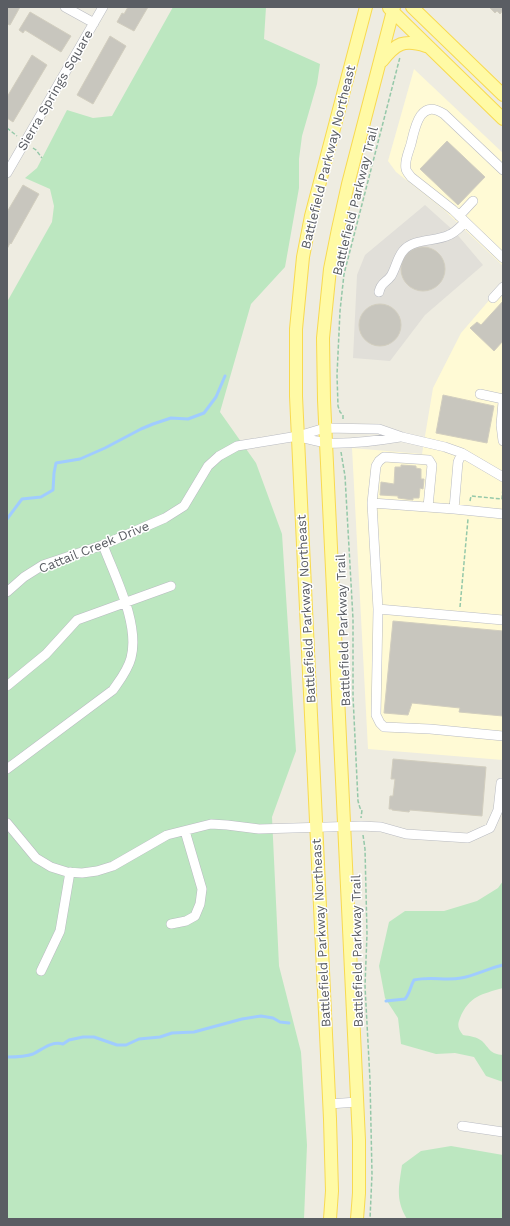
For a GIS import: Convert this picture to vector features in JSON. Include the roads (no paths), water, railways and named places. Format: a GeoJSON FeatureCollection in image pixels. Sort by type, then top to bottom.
{"type":"FeatureCollection","features":[{"type":"Feature","properties":{"kind":"main road","name":"Battlefield Parkway Northeast"},"geometry":{"type":"LineString","coordinates":[[330,1219],[332,1191],[329,1104],[295,359],[296,329],[303,257],[311,216],[366,7]]}},
{"type":"Feature","properties":{"kind":"main road"},"geometry":{"type":"LineString","coordinates":[[412,7],[503,95]]}},
{"type":"Feature","properties":{"kind":"main road","name":"Battlefield Parkway Northeast"},"geometry":{"type":"LineString","coordinates":[[357,1219],[359,1193],[357,1102],[325,428],[323,338],[330,269],[338,229],[348,184],[380,63],[392,9]]}},
{"type":"Feature","properties":{"kind":"main road"},"geometry":{"type":"LineString","coordinates":[[392,9],[427,46],[503,118]]}},
{"type":"Feature","properties":{"kind":"main road"},"geometry":{"type":"LineString","coordinates":[[380,63],[389,52],[406,42],[427,46]]}},
{"type":"Feature","properties":{"kind":"street"},"geometry":{"type":"LineString","coordinates":[[65,7],[94,23]]}},
{"type":"Feature","properties":{"kind":"street","name":"Sierra Springs Square"},"geometry":{"type":"LineString","coordinates":[[7,173],[103,7]]}},
{"type":"Feature","properties":{"kind":"street"},"geometry":{"type":"LineString","coordinates":[[503,170],[438,110],[427,110],[417,121],[406,160],[406,169],[411,176],[462,219],[503,258]]}},
{"type":"Feature","properties":{"kind":"street"},"geometry":{"type":"LineString","coordinates":[[378,292],[380,286],[391,276],[402,251],[408,246],[418,242],[448,236],[455,232],[473,201]]}},
{"type":"Feature","properties":{"kind":"street"},"geometry":{"type":"LineString","coordinates":[[493,298],[503,287]]}},
{"type":"Feature","properties":{"kind":"street"},"geometry":{"type":"LineString","coordinates":[[480,394],[503,399]]}},
{"type":"Feature","properties":{"kind":"street"},"geometry":{"type":"LineString","coordinates":[[503,402],[501,425],[503,441]]}},
{"type":"Feature","properties":{"kind":"street","name":"Cattail Creek Drive"},"geometry":{"type":"LineString","coordinates":[[7,592],[24,577],[43,565],[103,545],[165,518],[184,506],[208,466],[218,456],[237,446],[298,436],[325,428],[379,429],[402,437],[445,447],[462,453],[503,477]]}},
{"type":"Feature","properties":{"kind":"street"},"geometry":{"type":"LineString","coordinates":[[298,436],[326,443],[378,441],[402,437]]}},
{"type":"Feature","properties":{"kind":"street"},"geometry":{"type":"LineString","coordinates":[[454,509],[458,462],[462,453]]}},
{"type":"Feature","properties":{"kind":"street"},"geometry":{"type":"LineString","coordinates":[[428,507],[432,464],[429,460],[384,457],[379,461],[376,466],[372,503],[378,609],[376,715],[384,727],[394,729],[430,729],[503,736]]}},
{"type":"Feature","properties":{"kind":"street"},"geometry":{"type":"LineString","coordinates":[[372,503],[503,514]]}},
{"type":"Feature","properties":{"kind":"street"},"geometry":{"type":"LineString","coordinates":[[7,769],[113,690],[123,677],[131,658],[133,636],[129,615],[103,545]]}},
{"type":"Feature","properties":{"kind":"street"},"geometry":{"type":"LineString","coordinates":[[7,686],[46,654],[77,620],[171,586]]}},
{"type":"Feature","properties":{"kind":"street"},"geometry":{"type":"LineString","coordinates":[[378,609],[503,620]]}},
{"type":"Feature","properties":{"kind":"street"},"geometry":{"type":"LineString","coordinates":[[7,822],[36,858],[51,867],[70,872],[97,872],[108,868],[167,835],[185,832],[211,824],[259,829],[344,828],[361,826],[381,827],[406,834],[468,838],[490,828],[498,810],[502,783]]}},
{"type":"Feature","properties":{"kind":"street"},"geometry":{"type":"LineString","coordinates":[[171,924],[186,921],[195,916],[200,904],[202,889],[185,832]]}},
{"type":"Feature","properties":{"kind":"street"},"geometry":{"type":"LineString","coordinates":[[41,971],[60,931],[70,872]]}},
{"type":"Feature","properties":{"kind":"street"},"geometry":{"type":"LineString","coordinates":[[329,1104],[357,1102]]}},
{"type":"Feature","properties":{"kind":"street"},"geometry":{"type":"LineString","coordinates":[[462,1126],[503,1132]]}},
{"type":"Feature","properties":{"kind":"waterway"},"geometry":{"type":"LineString","coordinates":[[7,519],[22,499],[41,497],[53,490],[56,463],[80,459],[153,424],[171,418],[188,419],[204,413],[216,397],[225,376]]}},
{"type":"Feature","properties":{"kind":"waterway"},"geometry":{"type":"LineString","coordinates":[[386,1001],[405,999],[414,980],[426,978],[461,978],[503,965]]}},
{"type":"Feature","properties":{"kind":"waterway"},"geometry":{"type":"LineString","coordinates":[[7,1057],[30,1055],[51,1045],[59,1043],[63,1044],[69,1040],[83,1037],[94,1037],[117,1045],[126,1045],[139,1039],[160,1037],[172,1033],[194,1032],[242,1019],[261,1016],[273,1018],[280,1022],[289,1023]]}}]}
